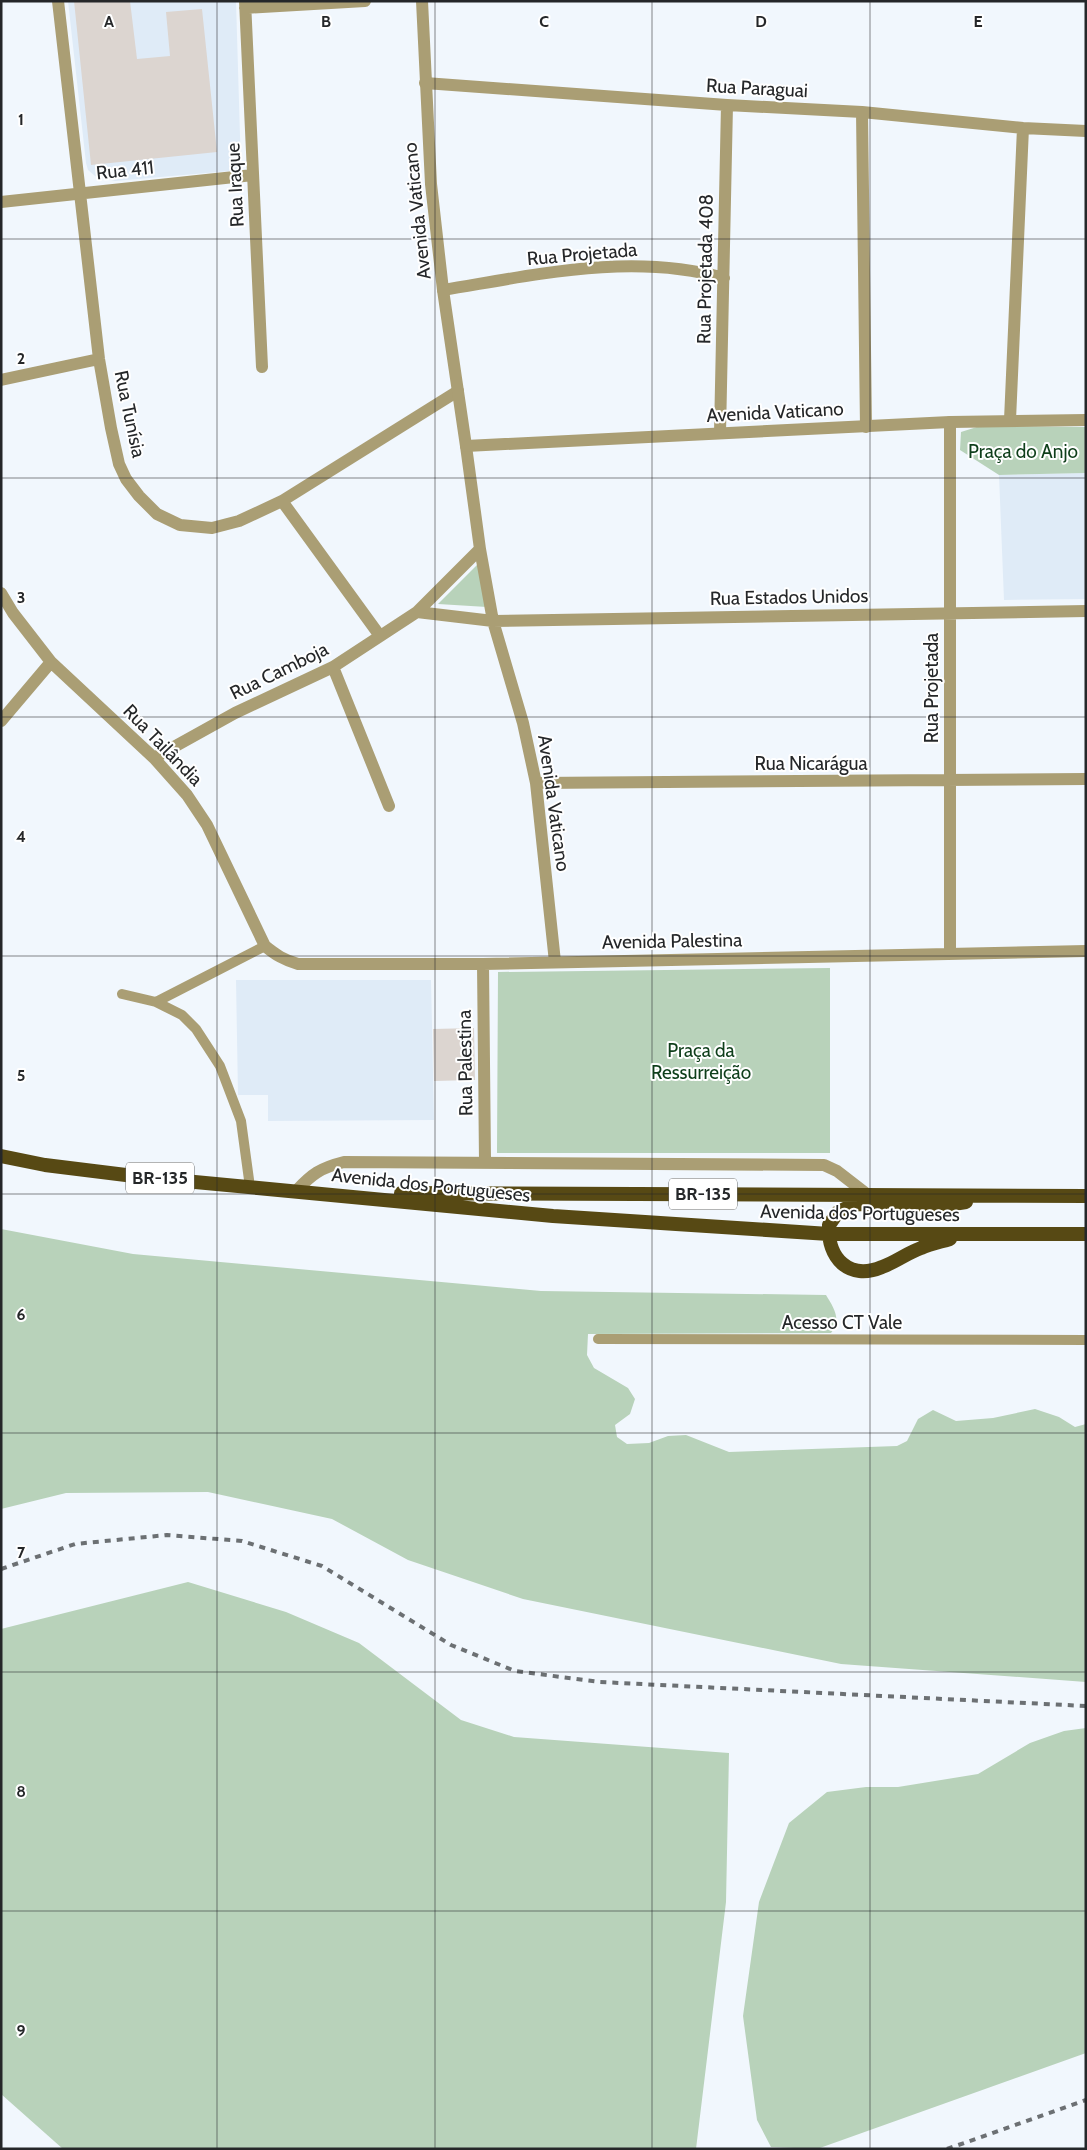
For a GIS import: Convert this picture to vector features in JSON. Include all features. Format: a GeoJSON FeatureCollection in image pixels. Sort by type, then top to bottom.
{"type":"FeatureCollection","features":[{"type":"Feature","properties":{"kind":"highway","name":"BR-135"},"geometry":{"type":"LineString","coordinates":[[1,1156],[142,1177],[320,1193]]}},
{"type":"Feature","properties":{"kind":"highway","name":"Avenida dos Portugueses"},"geometry":{"type":"LineString","coordinates":[[320,1193],[1086,1196]]}},
{"type":"Feature","properties":{"kind":"highway","name":"Avenida dos Portugueses"},"geometry":{"type":"LineString","coordinates":[[320,1193],[553,1216],[828,1234],[1086,1234]]}},
{"type":"Feature","properties":{"kind":"highway"},"geometry":{"type":"LineString","coordinates":[[971,1234],[922,1247],[883,1267],[861,1271],[850,1269],[842,1264],[831,1248],[828,1234],[832,1218],[846,1207],[855,1204],[947,1205],[1004,1196]]}},
{"type":"Feature","properties":{"kind":"street","name":"Rua Tunísia"},"geometry":{"type":"LineString","coordinates":[[58,1],[99,359],[111,428],[119,464],[126,480],[157,514],[180,525],[212,528],[240,521],[282,501],[458,391]]}},
{"type":"Feature","properties":{"kind":"street"},"geometry":{"type":"LineString","coordinates":[[245,5],[365,1]]}},
{"type":"Feature","properties":{"kind":"street","name":"Avenida Vaticano"},"geometry":{"type":"LineString","coordinates":[[422,1],[431,184],[443,290],[480,549],[493,621],[524,723],[536,784],[555,962]]}},
{"type":"Feature","properties":{"kind":"street","name":"Rua Iraque"},"geometry":{"type":"LineString","coordinates":[[245,5],[262,367]]}},
{"type":"Feature","properties":{"kind":"street","name":"Rua Paraguai"},"geometry":{"type":"LineString","coordinates":[[425,83],[727,105],[862,112],[1023,128],[1086,131]]}},
{"type":"Feature","properties":{"kind":"street","name":"Rua Projetada 408"},"geometry":{"type":"LineString","coordinates":[[720,433],[727,105]]}},
{"type":"Feature","properties":{"kind":"street"},"geometry":{"type":"LineString","coordinates":[[862,112],[866,427]]}},
{"type":"Feature","properties":{"kind":"street"},"geometry":{"type":"LineString","coordinates":[[1010,420],[1023,128]]}},
{"type":"Feature","properties":{"kind":"street","name":"Rua 411"},"geometry":{"type":"LineString","coordinates":[[1,202],[253,176]]}},
{"type":"Feature","properties":{"kind":"street","name":"Rua Projetada"},"geometry":{"type":"LineString","coordinates":[[443,290],[546,273],[621,266],[675,268],[704,272],[724,278]]}},
{"type":"Feature","properties":{"kind":"street"},"geometry":{"type":"LineString","coordinates":[[1,380],[99,359]]}},
{"type":"Feature","properties":{"kind":"street","name":"Avenida Vaticano"},"geometry":{"type":"LineString","coordinates":[[466,446],[950,422],[1086,420]]}},
{"type":"Feature","properties":{"kind":"street","name":"Rua Projetada"},"geometry":{"type":"LineString","coordinates":[[950,422],[950,954]]}},
{"type":"Feature","properties":{"kind":"street"},"geometry":{"type":"LineString","coordinates":[[282,501],[380,636]]}},
{"type":"Feature","properties":{"kind":"street","name":"Rua Camboja"},"geometry":{"type":"LineString","coordinates":[[154,758],[235,713],[333,667],[417,612],[480,549]]}},
{"type":"Feature","properties":{"kind":"street","name":"Rua Tailândia"},"geometry":{"type":"LineString","coordinates":[[1,593],[13,614],[50,662],[154,758],[187,795],[207,825],[265,946]]}},
{"type":"Feature","properties":{"kind":"street","name":"Rua Estados Unidos"},"geometry":{"type":"LineString","coordinates":[[493,621],[1086,611]]}},
{"type":"Feature","properties":{"kind":"street"},"geometry":{"type":"LineString","coordinates":[[417,612],[493,621]]}},
{"type":"Feature","properties":{"kind":"street"},"geometry":{"type":"LineString","coordinates":[[1,721],[50,662]]}},
{"type":"Feature","properties":{"kind":"street"},"geometry":{"type":"LineString","coordinates":[[333,667],[389,806]]}},
{"type":"Feature","properties":{"kind":"street","name":"Rua Nicarágua"},"geometry":{"type":"LineString","coordinates":[[536,784],[1086,779]]}},
{"type":"Feature","properties":{"kind":"street","name":"Avenida Palestina"},"geometry":{"type":"LineString","coordinates":[[265,946],[278,957],[298,964],[483,964],[1086,951]]}},
{"type":"Feature","properties":{"kind":"street","name":"Rua Palestina"},"geometry":{"type":"LineString","coordinates":[[483,964],[485,1162]]}},
{"type":"Feature","properties":{"kind":"street"},"geometry":{"type":"LineString","coordinates":[[296,1191],[312,1174],[325,1167],[344,1162],[485,1162],[824,1165],[837,1171],[868,1194]]}},
{"type":"Feature","properties":{"kind":"lane"},"geometry":{"type":"LineString","coordinates":[[156,1002],[265,946]]}},
{"type":"Feature","properties":{"kind":"lane"},"geometry":{"type":"LineString","coordinates":[[122,994],[156,1002],[182,1015],[196,1029],[220,1066],[241,1121],[250,1187]]}},
{"type":"Feature","properties":{"kind":"lane","name":"Acesso CT Vale"},"geometry":{"type":"LineString","coordinates":[[598,1339],[1086,1340]]}},
{"type":"Feature","properties":{"kind":"shaded area"},"geometry":{"type":"Polygon","coordinates":[[[68,1],[236,1],[241,170],[115,181],[95,176],[88,170],[68,1]]]}},
{"type":"Feature","properties":{"kind":"shaded area"},"geometry":{"type":"Polygon","coordinates":[[[1086,473],[1086,599],[1004,600],[999,475],[1086,473]]]}},
{"type":"Feature","properties":{"kind":"shaded area"},"geometry":{"type":"Polygon","coordinates":[[[236,980],[431,980],[434,1120],[268,1121],[268,1095],[238,1095],[236,980]]]}},
{"type":"Feature","properties":{"kind":"green space","name":"Praça do Anjo"},"geometry":{"type":"Polygon","coordinates":[[[980,426],[1086,427],[1086,473],[999,475],[960,450],[961,432],[980,426]]]}},
{"type":"Feature","properties":{"kind":"green space"},"geometry":{"type":"Polygon","coordinates":[[[479,563],[487,607],[438,604],[479,563]]]}},
{"type":"Feature","properties":{"kind":"green space","name":"Praça da Ressurreição"},"geometry":{"type":"Polygon","coordinates":[[[830,968],[830,1153],[497,1153],[498,972],[830,968]]]}},
{"type":"Feature","properties":{"kind":"green space"},"geometry":{"type":"Polygon","coordinates":[[[1,1229],[133,1254],[541,1291],[826,1295],[836,1314],[836,1323],[831,1333],[588,1334],[587,1355],[594,1368],[628,1388],[635,1399],[630,1414],[615,1425],[617,1437],[627,1444],[649,1443],[668,1436],[686,1435],[729,1452],[897,1446],[907,1441],[918,1419],[933,1410],[956,1421],[993,1418],[1035,1409],[1059,1417],[1075,1427],[1086,1424],[1086,1682],[841,1664],[523,1599],[408,1560],[332,1519],[208,1492],[66,1493],[1,1509],[1,1229]]]}},
{"type":"Feature","properties":{"kind":"green space"},"geometry":{"type":"Polygon","coordinates":[[[188,1582],[286,1612],[359,1643],[461,1720],[514,1737],[729,1753],[726,1902],[696,2149],[63,2149],[1,2094],[1,1629],[188,1582]]]}},
{"type":"Feature","properties":{"kind":"green space"},"geometry":{"type":"Polygon","coordinates":[[[1086,1728],[1086,2053],[817,2149],[771,2147],[757,2120],[743,2016],[759,1902],[789,1823],[827,1792],[866,1787],[898,1787],[978,1774],[1030,1743],[1064,1731],[1086,1728]]]}},
{"type":"Feature","properties":{"kind":"building"},"geometry":{"type":"Polygon","coordinates":[[[74,1],[130,1],[137,59],[170,56],[166,12],[202,9],[217,152],[91,165],[74,1]]]}},
{"type":"Feature","properties":{"kind":"building"},"geometry":{"type":"Polygon","coordinates":[[[474,1028],[475,1080],[434,1081],[433,1029],[474,1028]]]}},
{"type":"Feature","properties":{"kind":"railway"},"geometry":{"type":"LineString","coordinates":[[1,1569],[75,1544],[167,1535],[242,1541],[322,1566],[451,1645],[515,1671],[600,1682],[1086,1706]]}},
{"type":"Feature","properties":{"kind":"railway"},"geometry":{"type":"LineString","coordinates":[[947,2149],[1086,2100]]}}]}
